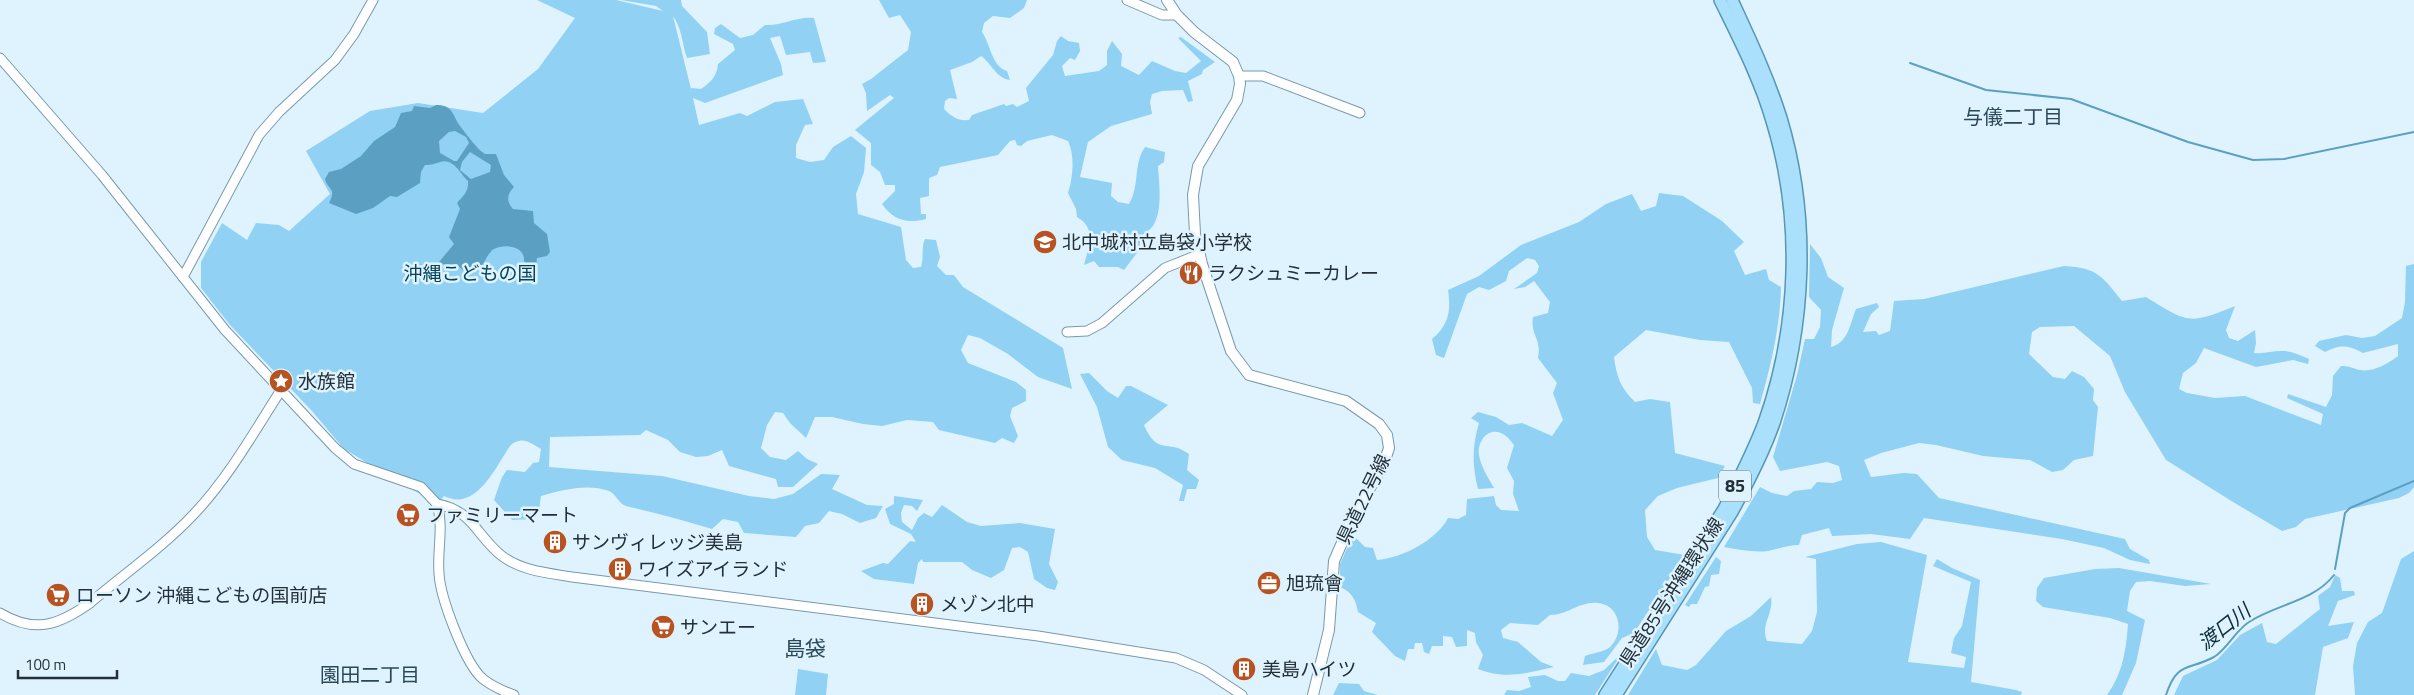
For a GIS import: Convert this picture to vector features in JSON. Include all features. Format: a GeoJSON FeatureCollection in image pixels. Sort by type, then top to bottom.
{"type":"FeatureCollection","features":[{"type":"Feature","properties":{"kind":"main road"},"geometry":{"type":"LineString","coordinates":[[1167,0],[1177,15],[1194,32],[1233,62],[1239,76]]}},
{"type":"Feature","properties":{"kind":"main road","name":"県道85号沖縄環状線"},"geometry":{"type":"LineString","coordinates":[[1720,0],[1738,25]]}},
{"type":"Feature","properties":{"kind":"main road","name":"県道85号沖縄環状線"},"geometry":{"type":"LineString","coordinates":[[1605,695],[1635,655],[1732,512],[1748,482],[1773,424],[1789,368],[1798,319],[1801,276],[1799,224],[1790,178],[1738,25],[1732,0]]}},
{"type":"Feature","properties":{"kind":"main road","name":"県道22号線"},"geometry":{"type":"LineString","coordinates":[[1239,76],[1239,92],[1234,107],[1200,161],[1196,173],[1193,210],[1200,254],[1223,331],[1231,351],[1243,369],[1257,378],[1333,396],[1352,404],[1379,424],[1387,435],[1389,448],[1384,463],[1350,522],[1334,560],[1329,630],[1312,695]]}},
{"type":"Feature","properties":{"kind":"main road","name":"県道85号沖縄環状線"},"geometry":{"type":"LineString","coordinates":[[1616,695],[1635,655],[1724,509],[1764,422],[1780,366],[1791,297],[1790,178]]}},
{"type":"Feature","properties":{"kind":"street"},"geometry":{"type":"LineString","coordinates":[[183,277],[259,135],[279,112],[335,60],[354,34],[373,0]]}},
{"type":"Feature","properties":{"kind":"street"},"geometry":{"type":"LineString","coordinates":[[1127,0],[1162,15],[1177,15]]}},
{"type":"Feature","properties":{"kind":"street"},"geometry":{"type":"LineString","coordinates":[[0,58],[102,175],[225,330],[345,457],[365,468],[422,487],[437,504],[441,524],[439,573],[448,612],[476,672],[490,684],[514,695]]}},
{"type":"Feature","properties":{"kind":"street"},"geometry":{"type":"LineString","coordinates":[[1239,76],[1263,76],[1360,113]]}},
{"type":"Feature","properties":{"kind":"street"},"geometry":{"type":"LineString","coordinates":[[1067,332],[1087,331],[1102,323],[1165,268],[1200,254]]}},
{"type":"Feature","properties":{"kind":"street"},"geometry":{"type":"LineString","coordinates":[[0,614],[22,624],[50,624],[74,614],[90,603],[179,529],[204,504],[237,459],[281,390]]}},
{"type":"Feature","properties":{"kind":"street"},"geometry":{"type":"LineString","coordinates":[[437,504],[450,506],[462,512],[502,556],[514,564],[538,571],[1038,636],[1176,658],[1204,670],[1242,695]]}},
{"type":"Feature","properties":{"kind":"green space","name":"沖縄こどもの国"},"geometry":{"type":"Polygon","coordinates":[[[537,0],[616,0],[663,11],[656,6],[621,0],[681,0],[682,6],[707,32],[710,54],[687,58],[680,31],[673,16],[692,93],[691,88],[701,89],[711,81],[718,64],[735,50],[733,44],[714,34],[715,28],[721,24],[740,38],[753,35],[765,25],[802,18],[814,18],[826,62],[813,63],[810,52],[786,55],[780,36],[770,38],[781,64],[783,75],[705,103],[693,98],[699,125],[740,113],[747,116],[775,102],[803,99],[813,124],[805,125],[796,145],[796,158],[810,162],[824,160],[833,147],[851,136],[866,148],[864,172],[856,194],[858,214],[901,227],[906,260],[913,268],[921,267],[925,239],[936,240],[940,257],[937,266],[946,275],[954,275],[963,287],[1063,348],[1072,389],[1038,377],[1008,354],[980,338],[968,335],[961,350],[968,363],[1016,382],[1026,390],[1026,401],[1012,408],[1010,416],[1018,436],[1014,443],[1002,438],[995,443],[939,430],[933,422],[907,420],[882,426],[832,417],[815,417],[806,438],[790,423],[783,413],[775,412],[767,425],[761,448],[770,457],[786,460],[798,451],[807,459],[818,464],[793,487],[778,487],[776,479],[729,466],[722,450],[708,456],[696,457],[680,452],[668,440],[646,430],[640,435],[550,437],[549,467],[662,476],[749,496],[774,499],[793,494],[821,474],[840,475],[832,489],[867,505],[883,506],[876,518],[860,523],[842,514],[829,511],[819,523],[805,526],[796,537],[744,533],[738,522],[723,519],[712,529],[626,506],[609,491],[584,487],[541,496],[539,510],[534,519],[512,520],[494,500],[502,477],[507,470],[525,472],[533,463],[539,462],[541,449],[524,441],[511,445],[479,490],[463,499],[444,496],[437,504],[344,449],[312,411],[230,325],[201,288],[201,262],[222,223],[247,240],[256,223],[279,225],[289,231],[330,194],[306,151],[370,111],[418,103],[483,113],[538,69],[575,18],[537,0]]]}},
{"type":"Feature","properties":{"kind":"green space"},"geometry":{"type":"Polygon","coordinates":[[[879,0],[1027,0],[1024,8],[1010,18],[993,16],[984,23],[982,32],[995,60],[1002,69],[1007,71],[1010,80],[1001,77],[981,56],[972,62],[950,70],[957,99],[949,98],[945,101],[944,109],[962,120],[969,120],[972,115],[1004,104],[1006,106],[1013,104],[1017,107],[1029,101],[1026,88],[1053,55],[1057,41],[1061,36],[1068,41],[1079,43],[1080,51],[1075,60],[1070,58],[1062,66],[1065,76],[1099,71],[1107,65],[1107,51],[1112,41],[1122,54],[1121,66],[1139,75],[1152,61],[1175,71],[1186,73],[1201,61],[1178,38],[1181,37],[1215,62],[1203,70],[1202,74],[1188,81],[1193,101],[1188,102],[1183,90],[1162,91],[1152,94],[1150,102],[1152,114],[1111,126],[1088,142],[1080,177],[1112,183],[1111,196],[1118,202],[1129,204],[1134,190],[1139,161],[1145,147],[1165,152],[1164,162],[1158,166],[1160,196],[1156,220],[1152,227],[1141,236],[1139,250],[1124,270],[1118,267],[1099,267],[1094,261],[1084,265],[1090,238],[1087,227],[1077,217],[1076,209],[1068,193],[1071,181],[1072,153],[1068,141],[1052,135],[1027,141],[1021,146],[1017,145],[1015,140],[1010,141],[998,155],[940,167],[937,175],[929,178],[929,196],[920,198],[921,214],[926,214],[926,219],[907,221],[896,217],[886,209],[882,204],[895,191],[895,185],[885,185],[880,172],[871,165],[871,143],[855,130],[894,98],[890,95],[867,111],[866,93],[862,84],[908,50],[911,32],[900,15],[889,18],[879,0]]]}},
{"type":"Feature","properties":{"kind":"green space"},"geometry":{"type":"Polygon","coordinates":[[[1659,193],[1683,196],[1722,221],[1744,242],[1734,251],[1745,275],[1766,269],[1769,280],[1781,287],[1779,317],[1774,346],[1760,404],[1753,403],[1752,388],[1729,342],[1700,340],[1646,330],[1614,357],[1620,381],[1626,392],[1635,402],[1650,399],[1670,402],[1675,453],[1725,466],[1718,478],[1677,488],[1658,496],[1645,510],[1647,537],[1655,550],[1685,555],[1634,633],[1622,638],[1604,662],[1583,665],[1585,656],[1608,649],[1618,634],[1618,620],[1615,614],[1605,605],[1598,603],[1585,604],[1563,613],[1550,615],[1538,625],[1510,623],[1501,630],[1503,638],[1518,642],[1541,662],[1554,667],[1507,675],[1478,669],[1483,655],[1476,642],[1475,633],[1467,630],[1467,646],[1456,647],[1452,637],[1443,636],[1443,646],[1432,646],[1429,654],[1424,652],[1422,643],[1415,643],[1414,649],[1408,649],[1405,661],[1395,656],[1372,632],[1376,623],[1358,612],[1353,597],[1348,591],[1340,587],[1340,564],[1353,535],[1365,547],[1373,548],[1377,560],[1387,559],[1408,552],[1436,534],[1448,518],[1458,519],[1466,515],[1467,499],[1494,496],[1496,505],[1501,510],[1519,511],[1513,494],[1514,481],[1507,468],[1514,445],[1503,434],[1493,432],[1488,434],[1480,445],[1480,459],[1494,488],[1478,489],[1474,456],[1479,423],[1471,418],[1478,412],[1496,417],[1509,425],[1522,423],[1552,436],[1563,420],[1553,393],[1557,383],[1538,358],[1539,351],[1533,329],[1533,317],[1548,313],[1550,302],[1534,281],[1525,287],[1514,289],[1537,273],[1539,266],[1535,260],[1527,258],[1509,271],[1506,281],[1489,290],[1479,287],[1467,294],[1444,358],[1436,355],[1432,339],[1438,334],[1448,317],[1448,290],[1479,276],[1521,245],[1579,222],[1606,204],[1632,194],[1641,211],[1656,206],[1659,193]]]}},
{"type":"Feature","properties":{"kind":"green space"},"geometry":{"type":"Polygon","coordinates":[[[1810,244],[1821,258],[1828,277],[1844,288],[1832,330],[1831,347],[1837,345],[1845,337],[1856,309],[1877,303],[1879,307],[1871,314],[1863,332],[1876,331],[1879,335],[1890,331],[1894,301],[1924,299],[2064,266],[2075,267],[2092,271],[2104,279],[2122,301],[2146,297],[2180,316],[2198,318],[2235,306],[2226,330],[2229,338],[2238,341],[2255,330],[2256,343],[2254,353],[2289,352],[2309,359],[2308,364],[2293,360],[2256,367],[2204,348],[2196,363],[2183,373],[2179,389],[2187,393],[2215,398],[2245,396],[2321,425],[2323,414],[2287,398],[2288,394],[2326,407],[2332,395],[2333,376],[2341,366],[2361,370],[2378,368],[2398,356],[2398,344],[2363,353],[2344,346],[2325,352],[2315,346],[2319,341],[2346,335],[2362,338],[2375,336],[2402,318],[2405,302],[2406,266],[2414,264],[2414,487],[2409,493],[2399,498],[2305,519],[2296,527],[2282,531],[2166,460],[2125,392],[2110,356],[2074,326],[2040,327],[2032,332],[2029,354],[2053,377],[2065,379],[2072,371],[2084,377],[2094,389],[2093,400],[2098,407],[2093,456],[2074,460],[2063,470],[2052,472],[2030,460],[1983,456],[1919,443],[1881,453],[1864,460],[1871,477],[1904,473],[1917,474],[1939,498],[2125,539],[2130,549],[2149,560],[2150,564],[2130,560],[2104,548],[2062,539],[1924,518],[1910,539],[1871,534],[1832,536],[1829,528],[1802,535],[1799,545],[1768,551],[1751,551],[1724,547],[1760,487],[1772,493],[1787,496],[1794,491],[1811,489],[1817,482],[1833,483],[1842,480],[1839,466],[1827,462],[1780,471],[1773,457],[1797,375],[1805,339],[1814,339],[1820,327],[1821,310],[1809,297],[1810,244]]]}},
{"type":"Feature","properties":{"kind":"green space"},"geometry":{"type":"Polygon","coordinates":[[[1089,373],[1107,391],[1118,398],[1126,386],[1131,386],[1168,405],[1144,425],[1154,441],[1164,446],[1181,449],[1189,454],[1187,470],[1199,480],[1196,489],[1187,489],[1184,501],[1179,501],[1183,485],[1155,468],[1122,460],[1108,447],[1097,407],[1080,374],[1089,373]]]}},
{"type":"Feature","properties":{"kind":"green space"},"geometry":{"type":"Polygon","coordinates":[[[894,496],[923,500],[917,511],[912,506],[904,505],[901,513],[902,522],[912,530],[918,518],[924,513],[932,517],[942,505],[967,522],[981,526],[1020,523],[1055,529],[1049,564],[1058,582],[1055,590],[1047,588],[1034,579],[1028,552],[1020,547],[1012,548],[1004,570],[991,578],[972,570],[962,562],[923,562],[922,559],[918,563],[914,584],[874,579],[861,571],[883,563],[888,564],[910,541],[916,542],[911,534],[890,524],[885,509],[894,504],[894,496]]]}},
{"type":"Feature","properties":{"kind":"green space"},"geometry":{"type":"Polygon","coordinates":[[[1881,542],[1927,555],[1908,662],[1964,668],[1966,657],[1951,653],[1954,638],[1962,626],[1971,582],[1933,566],[1937,559],[1952,568],[1980,580],[1971,682],[2016,690],[2022,692],[2021,695],[1628,695],[1656,649],[1662,665],[1687,670],[1696,665],[1726,631],[1751,616],[1771,597],[1771,609],[1765,629],[1767,641],[1802,644],[1812,631],[1817,612],[1816,559],[1805,557],[1857,544],[1881,542]]]}},
{"type":"Feature","properties":{"kind":"green space"},"geometry":{"type":"Polygon","coordinates":[[[2414,551],[2414,695],[2355,695],[2353,666],[2357,643],[2368,622],[2382,613],[2401,559],[2414,551]]]}},
{"type":"Feature","properties":{"kind":"green space"},"geometry":{"type":"Polygon","coordinates":[[[1716,557],[1721,561],[1719,574],[1711,575],[1709,586],[1705,587],[1697,604],[1691,604],[1689,607],[1685,605],[1716,557]]]}},
{"type":"Feature","properties":{"kind":"green space"},"geometry":{"type":"Polygon","coordinates":[[[2119,568],[2211,584],[2185,586],[2150,581],[2136,582],[2130,591],[2127,611],[2145,620],[2136,663],[2122,695],[2107,695],[2117,678],[2123,661],[2128,624],[2110,618],[2043,607],[2036,601],[2037,588],[2044,578],[2095,569],[2119,568]]]}},
{"type":"Feature","properties":{"kind":"green space"},"geometry":{"type":"Polygon","coordinates":[[[2335,575],[2340,578],[2342,591],[2354,591],[2355,595],[2338,601],[2328,626],[2354,622],[2348,638],[2323,647],[2315,695],[2174,695],[2183,676],[2217,660],[2240,635],[2262,623],[2267,642],[2276,644],[2320,609],[2318,596],[2330,587],[2335,575]]]}},
{"type":"Feature","properties":{"kind":"green space"},"geometry":{"type":"Polygon","coordinates":[[[1622,653],[1595,695],[1504,695],[1507,690],[1519,691],[1531,687],[1528,677],[1545,675],[1558,681],[1565,681],[1571,673],[1589,676],[1604,670],[1622,653]]]}},
{"type":"Feature","properties":{"kind":"green space"},"geometry":{"type":"Polygon","coordinates":[[[798,669],[828,674],[826,695],[795,695],[798,669]]]}},
{"type":"Feature","properties":{"kind":"green space"},"geometry":{"type":"Polygon","coordinates":[[[1339,683],[1359,684],[1364,691],[1378,695],[1333,695],[1339,683]]]}},
{"type":"Feature","properties":{"kind":"shaded area"},"geometry":{"type":"Polygon","coordinates":[[[441,105],[448,108],[479,149],[485,154],[496,154],[504,175],[514,187],[508,198],[509,203],[513,209],[533,211],[534,223],[547,234],[550,252],[547,256],[537,258],[535,274],[532,273],[524,261],[521,251],[507,246],[492,250],[480,267],[472,270],[464,271],[456,264],[447,266],[439,262],[454,244],[449,237],[460,209],[457,203],[468,188],[468,181],[449,162],[425,165],[421,172],[420,183],[397,197],[390,196],[373,208],[356,214],[329,203],[332,192],[325,179],[329,172],[341,169],[361,156],[374,141],[395,127],[401,113],[412,111],[414,106],[430,108],[441,105]],[[455,131],[449,132],[439,141],[440,153],[457,161],[469,143],[466,137],[455,131]],[[470,152],[462,162],[460,170],[471,179],[490,172],[491,165],[470,152]]]}},
{"type":"Feature","properties":{"kind":"waterway"},"geometry":{"type":"LineString","coordinates":[[1910,63],[1986,90],[2071,99],[2188,142],[2253,160],[2284,159],[2414,132]]}},
{"type":"Feature","properties":{"kind":"waterway","name":"渡口川"},"geometry":{"type":"LineString","coordinates":[[2335,569],[2345,513],[2350,508],[2414,481]]}},
{"type":"Feature","properties":{"kind":"waterway","name":"渡口川"},"geometry":{"type":"LineString","coordinates":[[2166,695],[2174,677],[2184,668],[2219,654],[2239,630],[2249,622],[2316,591],[2334,575]]}},
{"type":"Feature","properties":{"kind":"place","name":"北中城村立島袋小学校"},"geometry":{"type":"Point","coordinates":[1045,242]}},
{"type":"Feature","properties":{"kind":"place","name":"ラクシュミーカレー"},"geometry":{"type":"Point","coordinates":[1191,273]}},
{"type":"Feature","properties":{"kind":"place","name":"水族館"},"geometry":{"type":"Point","coordinates":[281,381]}},
{"type":"Feature","properties":{"kind":"place","name":"ファミリーマート"},"geometry":{"type":"Point","coordinates":[408,515]}},
{"type":"Feature","properties":{"kind":"place","name":"サンヴィレッジ美島"},"geometry":{"type":"Point","coordinates":[555,542]}},
{"type":"Feature","properties":{"kind":"place","name":"ワイズアイランド"},"geometry":{"type":"Point","coordinates":[620,569]}},
{"type":"Feature","properties":{"kind":"place","name":"旭琉會"},"geometry":{"type":"Point","coordinates":[1269,583]}},
{"type":"Feature","properties":{"kind":"place","name":"ローソン 沖縄こどもの国前店"},"geometry":{"type":"Point","coordinates":[58,595]}},
{"type":"Feature","properties":{"kind":"place","name":"メゾン北中"},"geometry":{"type":"Point","coordinates":[922,604]}},
{"type":"Feature","properties":{"kind":"place","name":"サンエー"},"geometry":{"type":"Point","coordinates":[663,627]}},
{"type":"Feature","properties":{"kind":"place","name":"美島ハイツ"},"geometry":{"type":"Point","coordinates":[1244,669]}},
{"type":"Feature","properties":{"kind":"district","name":"与儀二丁目"},"geometry":{"type":"Point","coordinates":[2013,117]}},
{"type":"Feature","properties":{"kind":"district","name":"島袋"},"geometry":{"type":"Point","coordinates":[805,649]}},
{"type":"Feature","properties":{"kind":"district","name":"園田二丁目"},"geometry":{"type":"Point","coordinates":[370,675]}}]}
